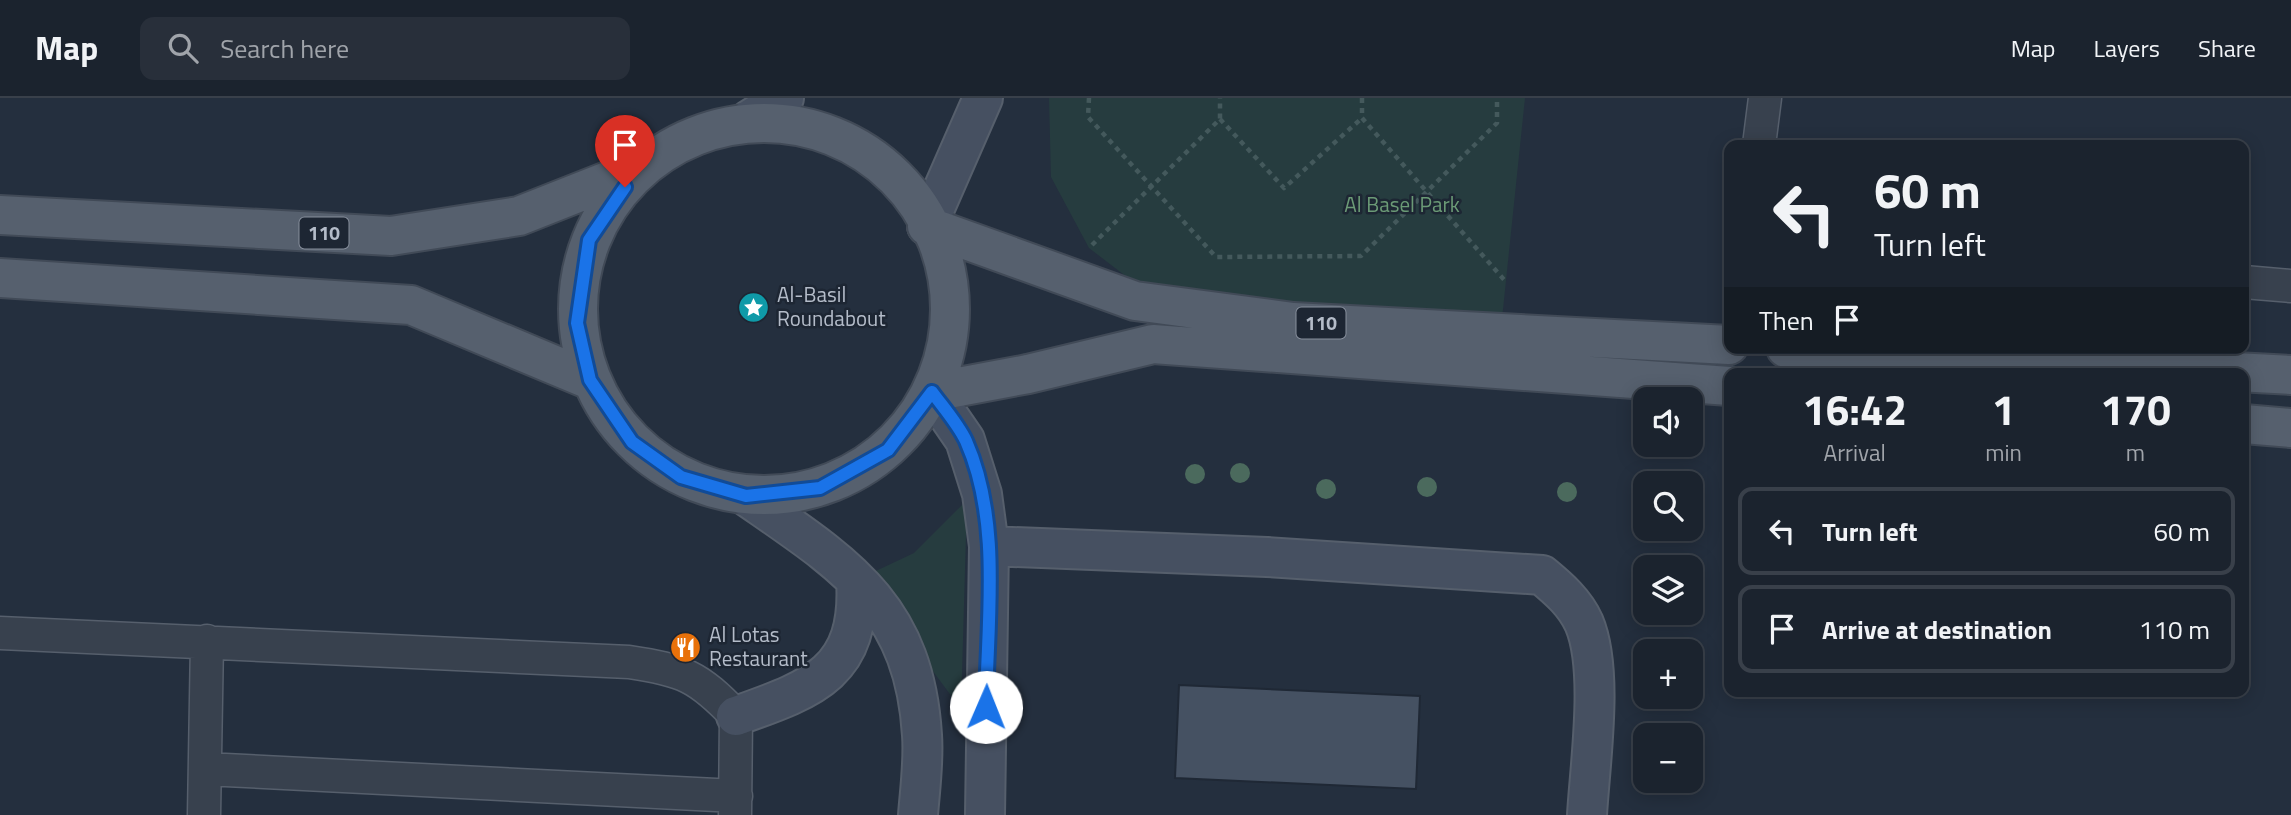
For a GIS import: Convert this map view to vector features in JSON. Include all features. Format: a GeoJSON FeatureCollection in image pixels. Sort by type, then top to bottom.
{"type":"FeatureCollection","features":[{"type":"Feature","properties":{"kind":"main road","name":"110"},"geometry":{"type":"LineString","coordinates":[[0,215],[391,236],[519,216],[638,169],[686,136],[749,120],[836,134],[912,192],[949,276],[951,329],[932,392],[888,450],[820,488],[746,496],[681,477],[632,442],[590,380],[577,323],[589,240],[638,169]]}},
{"type":"Feature","properties":{"kind":"main road","name":"110"},"geometry":{"type":"LineString","coordinates":[[927,226],[1135,301],[1293,322],[1724,345]]}},
{"type":"Feature","properties":{"kind":"main road"},"geometry":{"type":"LineString","coordinates":[[0,278],[411,305],[590,380]]}},
{"type":"Feature","properties":{"kind":"main road","name":"110"},"geometry":{"type":"LineString","coordinates":[[932,392],[1028,374],[1153,344],[1724,386]]}},
{"type":"Feature","properties":{"kind":"main road"},"geometry":{"type":"LineString","coordinates":[[1898,354],[2160,368]]}},
{"type":"Feature","properties":{"kind":"main road"},"geometry":{"type":"LineString","coordinates":[[2249,373],[2291,375]]}},
{"type":"Feature","properties":{"kind":"main road"},"geometry":{"type":"LineString","coordinates":[[2249,425],[2291,428]]}},
{"type":"Feature","properties":{"kind":"street"},"geometry":{"type":"LineString","coordinates":[[749,120],[784,98]]}},
{"type":"Feature","properties":{"kind":"street"},"geometry":{"type":"LineString","coordinates":[[927,226],[983,98]]}},
{"type":"Feature","properties":{"kind":"street"},"geometry":{"type":"LineString","coordinates":[[1760,140],[1765,98]]}},
{"type":"Feature","properties":{"kind":"street"},"geometry":{"type":"LineString","coordinates":[[2249,282],[2291,286]]}},
{"type":"Feature","properties":{"kind":"street"},"geometry":{"type":"LineString","coordinates":[[932,392],[965,440],[982,494],[989,545],[985,815]]}},
{"type":"Feature","properties":{"kind":"street"},"geometry":{"type":"LineString","coordinates":[[746,496],[814,544],[856,580],[886,613],[906,649],[915,680],[923,738],[918,815]]}},
{"type":"Feature","properties":{"kind":"street"},"geometry":{"type":"LineString","coordinates":[[989,545],[1267,556],[1542,575],[1575,607],[1589,639],[1594,679],[1587,815]]}},
{"type":"Feature","properties":{"kind":"street"},"geometry":{"type":"LineString","coordinates":[[736,716],[799,694],[821,679],[839,659],[852,634],[858,607],[856,580]]}},
{"type":"Feature","properties":{"kind":"street"},"geometry":{"type":"LineString","coordinates":[[0,634],[629,662],[675,669],[709,687],[736,716],[736,805],[205,769]]}},
{"type":"Feature","properties":{"kind":"street"},"geometry":{"type":"LineString","coordinates":[[204,815],[207,642]]}},
{"type":"Feature","properties":{"kind":"path"},"geometry":{"type":"LineString","coordinates":[[1089,98],[1088,117],[1216,257],[1362,256],[1497,123],[1497,98]]}},
{"type":"Feature","properties":{"kind":"path"},"geometry":{"type":"LineString","coordinates":[[1220,98],[1220,119],[1284,188],[1362,118]]}},
{"type":"Feature","properties":{"kind":"path"},"geometry":{"type":"LineString","coordinates":[[1362,98],[1362,118],[1506,282]]}},
{"type":"Feature","properties":{"kind":"path"},"geometry":{"type":"LineString","coordinates":[[1089,248],[1220,119]]}},
{"type":"Feature","properties":{"kind":"green space","name":"Al Basel Park"},"geometry":{"type":"Polygon","coordinates":[[[1049,98],[1525,98],[1502,319],[1149,294],[1089,248],[1051,177],[1049,98]]]}},
{"type":"Feature","properties":{"kind":"green space"},"geometry":{"type":"Polygon","coordinates":[[[967,500],[961,709],[863,577],[914,553],[967,500]]]}},
{"type":"Feature","properties":{"kind":"building"},"geometry":{"type":"Polygon","coordinates":[[[1179,685],[1420,696],[1416,789],[1175,778],[1179,685]]]}},
{"type":"Feature","properties":{"kind":"place","name":"Al-Basil Roundabout"},"geometry":{"type":"Point","coordinates":[754,307]}},
{"type":"Feature","properties":{"kind":"place","name":"Al Lotas Restaurant"},"geometry":{"type":"Point","coordinates":[686,647]}},
{"type":"Feature","properties":{"kind":"route"},"geometry":{"type":"LineString","coordinates":[[625,187],[589,240],[577,323],[590,380],[632,442],[681,477],[746,496],[820,488],[888,450],[932,392],[965,440],[982,494],[989,545],[986,707]]}}]}
